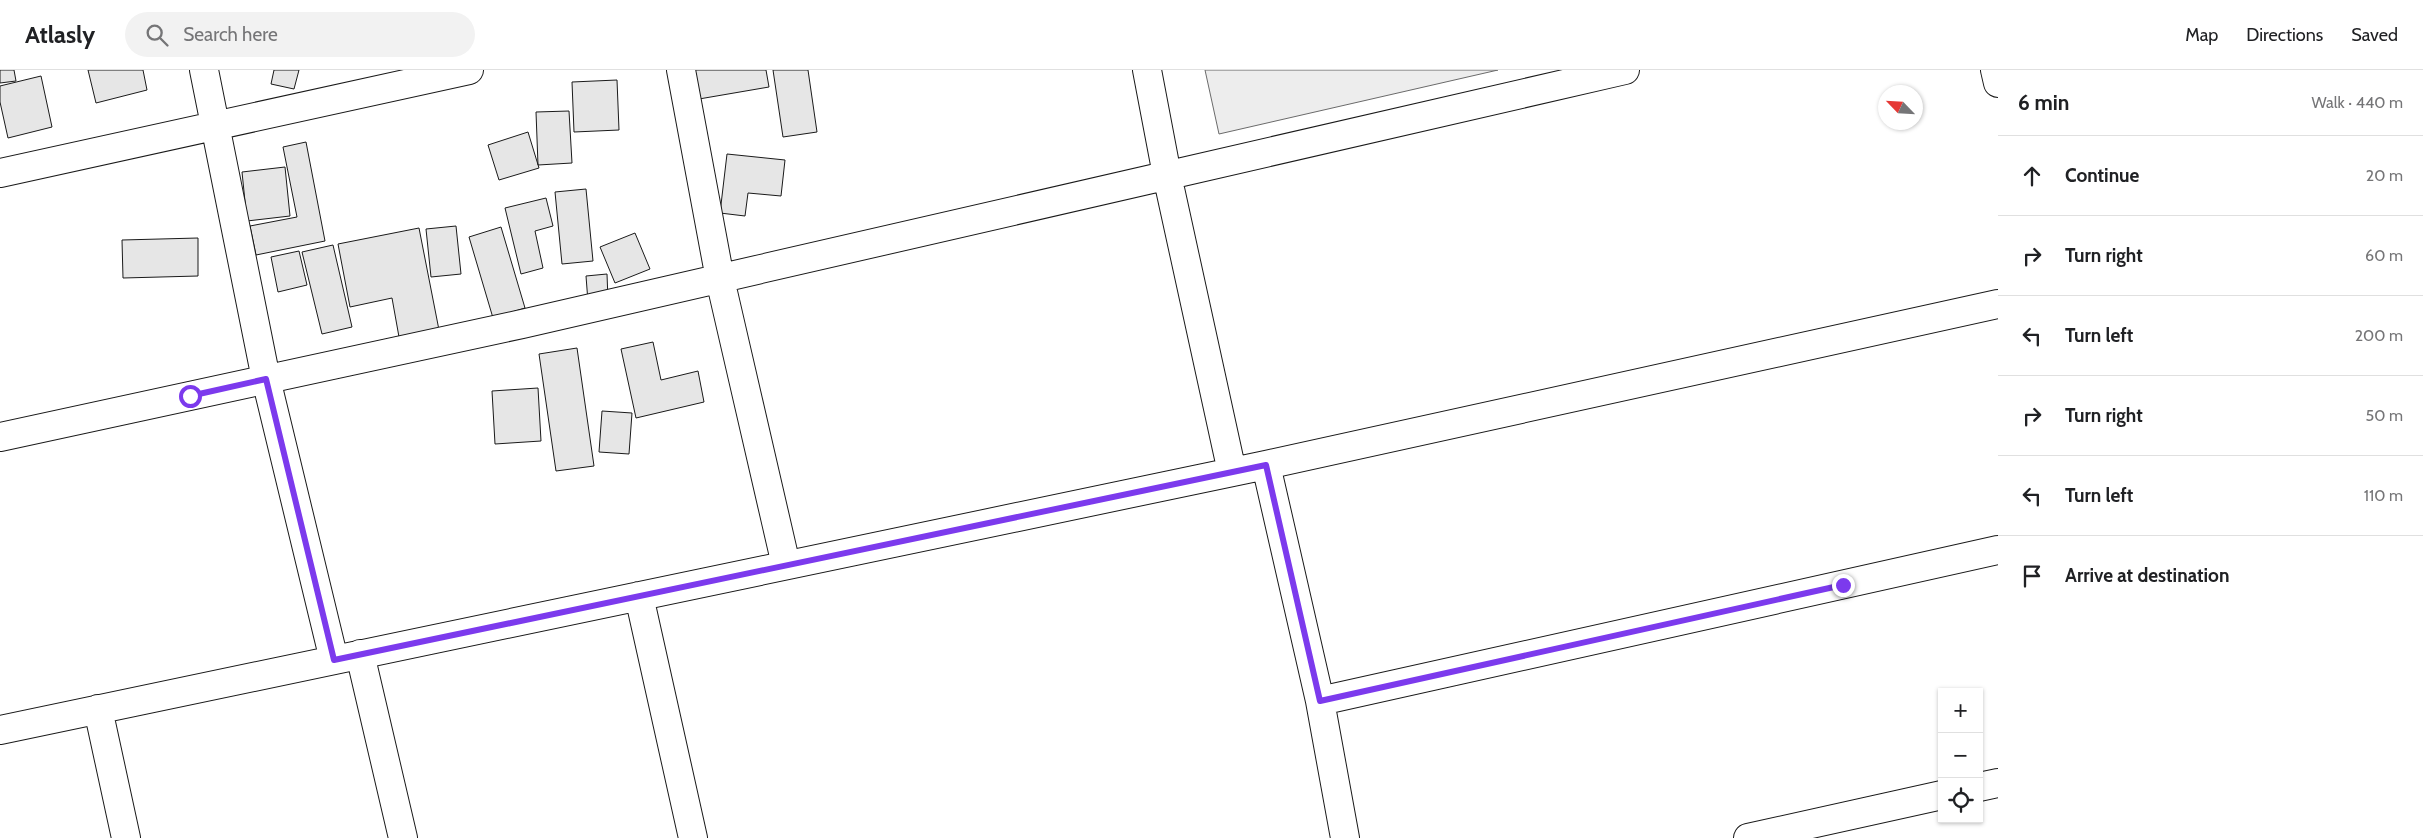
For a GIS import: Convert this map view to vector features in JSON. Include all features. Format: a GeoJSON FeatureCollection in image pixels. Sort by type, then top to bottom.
{"type":"FeatureCollection","features":[{"type":"Feature","properties":{"kind":"street"},"geometry":{"type":"LineString","coordinates":[[204,70],[217,126],[266,379],[347,657],[403,838]]}},
{"type":"Feature","properties":{"kind":"street"},"geometry":{"type":"LineString","coordinates":[[0,173],[468,70]]}},
{"type":"Feature","properties":{"kind":"street"},"geometry":{"type":"LineString","coordinates":[[681,70],[720,279],[786,565]]}},
{"type":"Feature","properties":{"kind":"street"},"geometry":{"type":"LineString","coordinates":[[1147,70],[1167,175],[1232,472]]}},
{"type":"Feature","properties":{"kind":"street"},"geometry":{"type":"LineString","coordinates":[[0,437],[522,324],[1625,70]]}},
{"type":"Feature","properties":{"kind":"street"},"geometry":{"type":"LineString","coordinates":[[1996,70],[1998,83]]}},
{"type":"Feature","properties":{"kind":"street"},"geometry":{"type":"LineString","coordinates":[[0,730],[1266,465],[1998,304]]}},
{"type":"Feature","properties":{"kind":"street"},"geometry":{"type":"LineString","coordinates":[[1266,465],[1320,701],[1344,838]]}},
{"type":"Feature","properties":{"kind":"street"},"geometry":{"type":"LineString","coordinates":[[1320,701],[1998,550]]}},
{"type":"Feature","properties":{"kind":"street"},"geometry":{"type":"LineString","coordinates":[[639,596],[693,838]]}},
{"type":"Feature","properties":{"kind":"street"},"geometry":{"type":"LineString","coordinates":[[98,709],[126,838]]}},
{"type":"Feature","properties":{"kind":"street"},"geometry":{"type":"LineString","coordinates":[[1983,786],[1998,783]]}},
{"type":"Feature","properties":{"kind":"street"},"geometry":{"type":"LineString","coordinates":[[1748,838],[1938,796]]}},
{"type":"Feature","properties":{"kind":"shaded area"},"geometry":{"type":"Polygon","coordinates":[[[1205,70],[1498,70],[1219,134],[1205,70]]]}},
{"type":"Feature","properties":{"kind":"building"},"geometry":{"type":"Polygon","coordinates":[[[0,70],[14,70],[16,81],[0,83],[0,70]]]}},
{"type":"Feature","properties":{"kind":"building"},"geometry":{"type":"Polygon","coordinates":[[[88,70],[143,70],[147,90],[96,103],[88,70]]]}},
{"type":"Feature","properties":{"kind":"building"},"geometry":{"type":"Polygon","coordinates":[[[274,70],[299,70],[294,89],[271,84],[274,70]]]}},
{"type":"Feature","properties":{"kind":"building"},"geometry":{"type":"Polygon","coordinates":[[[694,70],[766,70],[769,87],[699,99],[694,70]]]}},
{"type":"Feature","properties":{"kind":"building"},"geometry":{"type":"Polygon","coordinates":[[[773,70],[808,70],[817,132],[783,137],[773,70]]]}},
{"type":"Feature","properties":{"kind":"building"},"geometry":{"type":"Polygon","coordinates":[[[41,76],[52,127],[8,138],[0,102],[0,86],[41,76]]]}},
{"type":"Feature","properties":{"kind":"building"},"geometry":{"type":"Polygon","coordinates":[[[617,80],[619,130],[574,132],[572,82],[617,80]]]}},
{"type":"Feature","properties":{"kind":"building"},"geometry":{"type":"Polygon","coordinates":[[[569,111],[572,163],[538,165],[536,112],[569,111]]]}},
{"type":"Feature","properties":{"kind":"building"},"geometry":{"type":"Polygon","coordinates":[[[528,132],[539,168],[499,180],[488,145],[528,132]]]}},
{"type":"Feature","properties":{"kind":"building"},"geometry":{"type":"Polygon","coordinates":[[[306,142],[325,241],[256,255],[250,226],[297,217],[283,147],[306,142]]]}},
{"type":"Feature","properties":{"kind":"building"},"geometry":{"type":"Polygon","coordinates":[[[727,154],[785,160],[781,196],[748,193],[745,216],[720,213],[727,154]]]}},
{"type":"Feature","properties":{"kind":"building"},"geometry":{"type":"Polygon","coordinates":[[[285,167],[290,216],[247,221],[242,172],[285,167]]]}},
{"type":"Feature","properties":{"kind":"building"},"geometry":{"type":"Polygon","coordinates":[[[586,189],[593,261],[562,264],[555,192],[586,189]]]}},
{"type":"Feature","properties":{"kind":"building"},"geometry":{"type":"Polygon","coordinates":[[[546,198],[553,226],[535,231],[543,268],[521,274],[505,208],[546,198]]]}},
{"type":"Feature","properties":{"kind":"building"},"geometry":{"type":"Polygon","coordinates":[[[456,226],[461,274],[431,277],[426,229],[456,226]]]}},
{"type":"Feature","properties":{"kind":"building"},"geometry":{"type":"Polygon","coordinates":[[[501,227],[525,308],[493,318],[469,237],[501,227]]]}},
{"type":"Feature","properties":{"kind":"building"},"geometry":{"type":"Polygon","coordinates":[[[419,228],[439,330],[399,337],[392,298],[350,307],[338,244],[419,228]]]}},
{"type":"Feature","properties":{"kind":"building"},"geometry":{"type":"Polygon","coordinates":[[[635,233],[650,269],[615,283],[600,247],[635,233]]]}},
{"type":"Feature","properties":{"kind":"building"},"geometry":{"type":"Polygon","coordinates":[[[198,238],[198,276],[123,278],[122,240],[198,238]]]}},
{"type":"Feature","properties":{"kind":"building"},"geometry":{"type":"Polygon","coordinates":[[[333,245],[352,327],[322,334],[302,252],[333,245]]]}},
{"type":"Feature","properties":{"kind":"building"},"geometry":{"type":"Polygon","coordinates":[[[299,251],[307,285],[278,292],[271,257],[299,251]]]}},
{"type":"Feature","properties":{"kind":"building"},"geometry":{"type":"Polygon","coordinates":[[[607,274],[608,300],[588,302],[586,276],[607,274]]]}},
{"type":"Feature","properties":{"kind":"building"},"geometry":{"type":"Polygon","coordinates":[[[653,342],[661,380],[698,371],[704,402],[636,418],[621,349],[653,342]]]}},
{"type":"Feature","properties":{"kind":"building"},"geometry":{"type":"Polygon","coordinates":[[[577,348],[594,466],[556,471],[539,354],[577,348]]]}},
{"type":"Feature","properties":{"kind":"building"},"geometry":{"type":"Polygon","coordinates":[[[538,388],[541,441],[495,444],[492,391],[538,388]]]}},
{"type":"Feature","properties":{"kind":"building"},"geometry":{"type":"Polygon","coordinates":[[[602,411],[632,413],[629,454],[599,452],[602,411]]]}},
{"type":"Feature","properties":{"kind":"route"},"geometry":{"type":"LineString","coordinates":[[190,396],[266,379],[334,660],[1266,465],[1320,701],[1843,585]]}}]}
